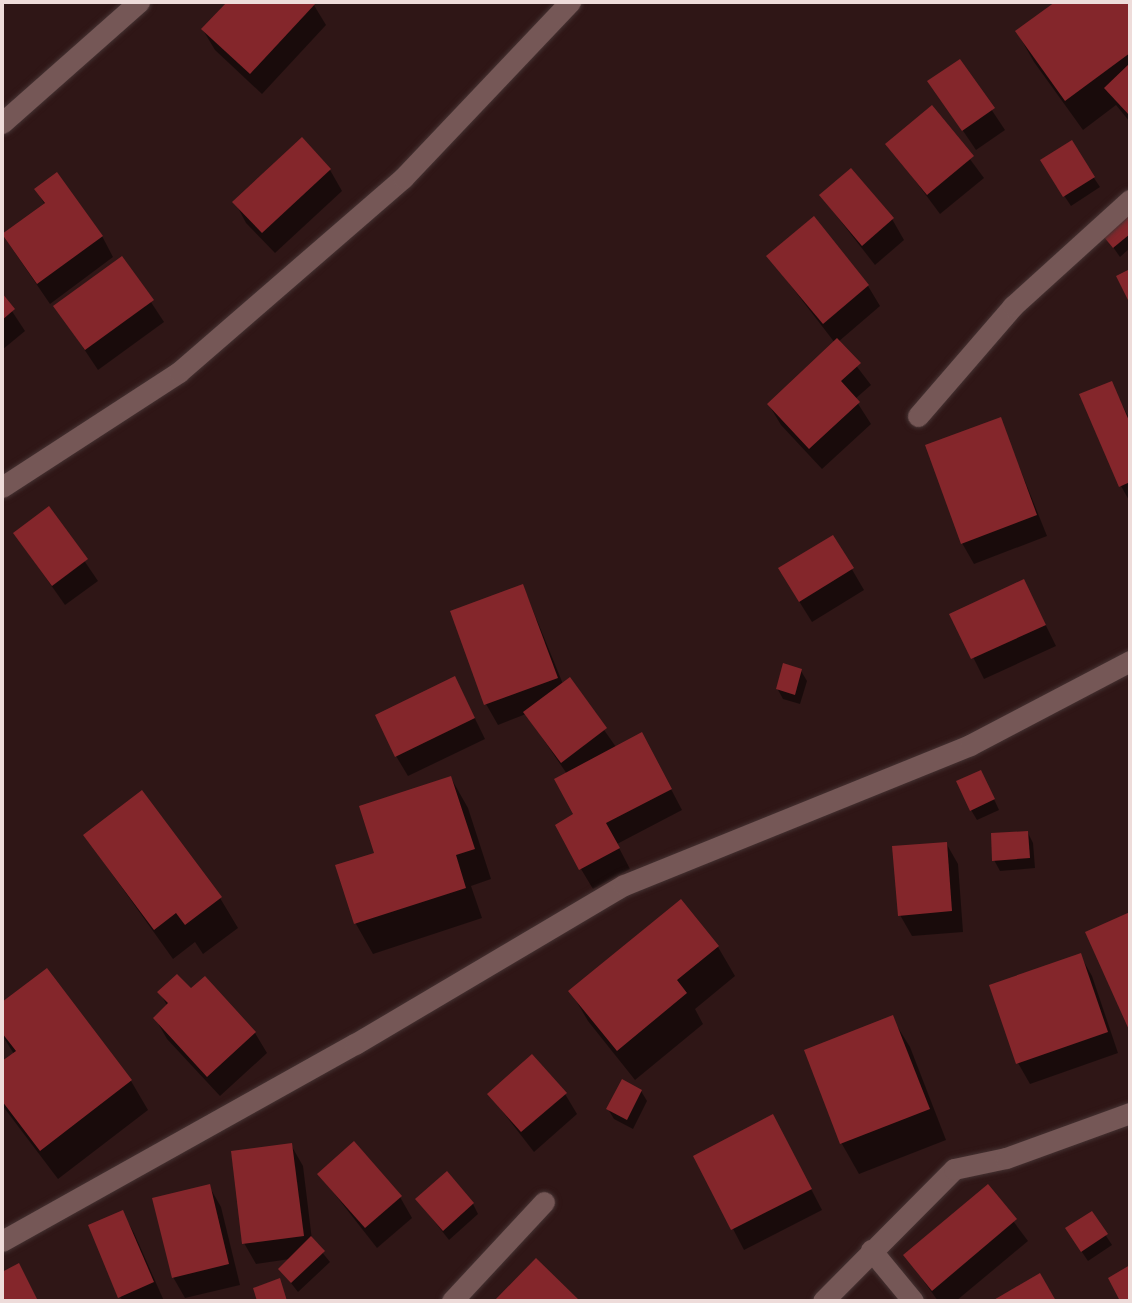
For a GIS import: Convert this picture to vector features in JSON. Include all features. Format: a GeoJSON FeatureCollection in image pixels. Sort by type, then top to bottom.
{"type":"FeatureCollection","features":[{"type":"Feature","properties":{"kind":"street"},"geometry":{"type":"LineString","coordinates":[[2,123],[139,2]]}},
{"type":"Feature","properties":{"kind":"street"},"geometry":{"type":"LineString","coordinates":[[2,487],[179,372],[403,178],[570,2]]}},
{"type":"Feature","properties":{"kind":"street"},"geometry":{"type":"LineString","coordinates":[[918,416],[1013,306],[1130,200]]}},
{"type":"Feature","properties":{"kind":"street"},"geometry":{"type":"LineString","coordinates":[[2,1241],[355,1044],[624,885],[970,745],[1130,661]]}},
{"type":"Feature","properties":{"kind":"street"},"geometry":{"type":"LineString","coordinates":[[823,1301],[954,1169],[1006,1158],[1130,1113]]}},
{"type":"Feature","properties":{"kind":"street"},"geometry":{"type":"LineString","coordinates":[[452,1301],[544,1202]]}},
{"type":"Feature","properties":{"kind":"street"},"geometry":{"type":"LineString","coordinates":[[872,1250],[913,1301]]}},
{"type":"Feature","properties":{"kind":"building"},"geometry":{"type":"Polygon","coordinates":[[[227,2],[316,3],[250,74],[201,29],[227,2]]]}},
{"type":"Feature","properties":{"kind":"building"},"geometry":{"type":"Polygon","coordinates":[[[1055,2],[1130,2],[1130,53],[1065,101],[1015,31],[1055,2]]]}},
{"type":"Feature","properties":{"kind":"building"},"geometry":{"type":"Polygon","coordinates":[[[960,59],[995,108],[962,131],[927,81],[960,59]]]}},
{"type":"Feature","properties":{"kind":"building"},"geometry":{"type":"Polygon","coordinates":[[[1130,63],[1130,116],[1104,88],[1130,63]]]}},
{"type":"Feature","properties":{"kind":"building"},"geometry":{"type":"Polygon","coordinates":[[[932,105],[974,156],[927,195],[885,144],[932,105]]]}},
{"type":"Feature","properties":{"kind":"building"},"geometry":{"type":"Polygon","coordinates":[[[302,137],[331,169],[262,233],[232,202],[302,137]]]}},
{"type":"Feature","properties":{"kind":"building"},"geometry":{"type":"Polygon","coordinates":[[[1072,140],[1095,177],[1063,197],[1040,160],[1072,140]]]}},
{"type":"Feature","properties":{"kind":"building"},"geometry":{"type":"Polygon","coordinates":[[[851,168],[894,218],[862,246],[819,195],[851,168]]]}},
{"type":"Feature","properties":{"kind":"building"},"geometry":{"type":"Polygon","coordinates":[[[57,172],[103,236],[37,284],[2,234],[45,203],[34,189],[57,172]]]}},
{"type":"Feature","properties":{"kind":"building"},"geometry":{"type":"Polygon","coordinates":[[[1130,214],[1130,234],[1113,248],[1104,237],[1130,214]]]}},
{"type":"Feature","properties":{"kind":"building"},"geometry":{"type":"Polygon","coordinates":[[[814,216],[869,285],[823,324],[766,256],[814,216]]]}},
{"type":"Feature","properties":{"kind":"building"},"geometry":{"type":"Polygon","coordinates":[[[122,256],[154,300],[85,350],[53,306],[122,256]]]}},
{"type":"Feature","properties":{"kind":"building"},"geometry":{"type":"Polygon","coordinates":[[[1130,269],[1130,304],[1116,276],[1130,269]]]}},
{"type":"Feature","properties":{"kind":"building"},"geometry":{"type":"Polygon","coordinates":[[[2,293],[15,309],[2,320],[2,293]]]}},
{"type":"Feature","properties":{"kind":"building"},"geometry":{"type":"Polygon","coordinates":[[[837,338],[861,363],[841,381],[860,402],[809,449],[767,404],[837,338]]]}},
{"type":"Feature","properties":{"kind":"building"},"geometry":{"type":"Polygon","coordinates":[[[1112,381],[1130,423],[1130,482],[1119,487],[1079,394],[1112,381]]]}},
{"type":"Feature","properties":{"kind":"building"},"geometry":{"type":"Polygon","coordinates":[[[1001,417],[1037,515],[961,544],[925,445],[1001,417]]]}},
{"type":"Feature","properties":{"kind":"building"},"geometry":{"type":"Polygon","coordinates":[[[49,506],[88,559],[52,586],[13,533],[49,506]]]}},
{"type":"Feature","properties":{"kind":"building"},"geometry":{"type":"Polygon","coordinates":[[[833,535],[854,568],[799,602],[778,568],[833,535]]]}},
{"type":"Feature","properties":{"kind":"building"},"geometry":{"type":"Polygon","coordinates":[[[1024,579],[1046,625],[971,659],[949,614],[1024,579]]]}},
{"type":"Feature","properties":{"kind":"building"},"geometry":{"type":"Polygon","coordinates":[[[523,584],[558,678],[484,705],[450,611],[523,584]]]}},
{"type":"Feature","properties":{"kind":"building"},"geometry":{"type":"Polygon","coordinates":[[[783,663],[802,669],[795,695],[776,689],[783,663]]]}},
{"type":"Feature","properties":{"kind":"building"},"geometry":{"type":"Polygon","coordinates":[[[455,676],[475,718],[395,757],[375,715],[455,676]]]}},
{"type":"Feature","properties":{"kind":"building"},"geometry":{"type":"Polygon","coordinates":[[[570,677],[607,728],[561,763],[523,712],[570,677]]]}},
{"type":"Feature","properties":{"kind":"building"},"geometry":{"type":"Polygon","coordinates":[[[642,732],[672,789],[606,823],[620,848],[579,870],[555,825],[573,814],[554,779],[642,732]]]}},
{"type":"Feature","properties":{"kind":"building"},"geometry":{"type":"Polygon","coordinates":[[[981,770],[995,799],[970,811],[956,781],[981,770]]]}},
{"type":"Feature","properties":{"kind":"building"},"geometry":{"type":"Polygon","coordinates":[[[451,776],[475,849],[456,855],[466,888],[354,924],[335,865],[374,853],[359,806],[451,776]]]}},
{"type":"Feature","properties":{"kind":"building"},"geometry":{"type":"Polygon","coordinates":[[[142,790],[222,897],[185,925],[176,913],[154,930],[83,835],[142,790]]]}},
{"type":"Feature","properties":{"kind":"building"},"geometry":{"type":"Polygon","coordinates":[[[1028,831],[1030,858],[992,861],[991,833],[1028,831]]]}},
{"type":"Feature","properties":{"kind":"building"},"geometry":{"type":"Polygon","coordinates":[[[947,842],[952,911],[898,916],[892,846],[947,842]]]}},
{"type":"Feature","properties":{"kind":"building"},"geometry":{"type":"Polygon","coordinates":[[[681,899],[719,946],[677,980],[687,993],[617,1051],[568,991],[681,899]]]}},
{"type":"Feature","properties":{"kind":"building"},"geometry":{"type":"Polygon","coordinates":[[[1130,912],[1130,1032],[1085,932],[1130,912]]]}},
{"type":"Feature","properties":{"kind":"building"},"geometry":{"type":"Polygon","coordinates":[[[1081,953],[1108,1032],[1016,1064],[989,985],[1081,953]]]}},
{"type":"Feature","properties":{"kind":"building"},"geometry":{"type":"Polygon","coordinates":[[[47,968],[132,1080],[40,1151],[2,1101],[2,1061],[16,1051],[2,1033],[2,1002],[47,968]]]}},
{"type":"Feature","properties":{"kind":"building"},"geometry":{"type":"Polygon","coordinates":[[[177,974],[191,988],[205,976],[256,1032],[207,1077],[153,1018],[168,1003],[157,992],[177,974]]]}},
{"type":"Feature","properties":{"kind":"building"},"geometry":{"type":"Polygon","coordinates":[[[893,1015],[930,1109],[840,1144],[804,1050],[893,1015]]]}},
{"type":"Feature","properties":{"kind":"building"},"geometry":{"type":"Polygon","coordinates":[[[532,1054],[567,1093],[521,1132],[487,1094],[532,1054]]]}},
{"type":"Feature","properties":{"kind":"building"},"geometry":{"type":"Polygon","coordinates":[[[622,1079],[642,1090],[627,1120],[606,1109],[622,1079]]]}},
{"type":"Feature","properties":{"kind":"building"},"geometry":{"type":"Polygon","coordinates":[[[773,1114],[812,1189],[731,1230],[693,1156],[773,1114]]]}},
{"type":"Feature","properties":{"kind":"building"},"geometry":{"type":"Polygon","coordinates":[[[354,1141],[402,1196],[365,1228],[317,1174],[354,1141]]]}},
{"type":"Feature","properties":{"kind":"building"},"geometry":{"type":"Polygon","coordinates":[[[292,1143],[304,1236],[242,1244],[231,1151],[292,1143]]]}},
{"type":"Feature","properties":{"kind":"building"},"geometry":{"type":"Polygon","coordinates":[[[447,1171],[474,1203],[443,1231],[415,1199],[447,1171]]]}},
{"type":"Feature","properties":{"kind":"building"},"geometry":{"type":"Polygon","coordinates":[[[210,1184],[229,1264],[172,1278],[152,1198],[210,1184]]]}},
{"type":"Feature","properties":{"kind":"building"},"geometry":{"type":"Polygon","coordinates":[[[988,1184],[1017,1219],[932,1291],[903,1255],[988,1184]]]}},
{"type":"Feature","properties":{"kind":"building"},"geometry":{"type":"Polygon","coordinates":[[[123,1210],[154,1282],[118,1298],[88,1225],[123,1210]]]}},
{"type":"Feature","properties":{"kind":"building"},"geometry":{"type":"Polygon","coordinates":[[[1092,1211],[1108,1234],[1081,1252],[1065,1228],[1092,1211]]]}},
{"type":"Feature","properties":{"kind":"building"},"geometry":{"type":"Polygon","coordinates":[[[311,1236],[325,1251],[291,1283],[278,1269],[311,1236]]]}},
{"type":"Feature","properties":{"kind":"building"},"geometry":{"type":"Polygon","coordinates":[[[536,1258],[580,1301],[494,1301],[536,1258]]]}},
{"type":"Feature","properties":{"kind":"building"},"geometry":{"type":"Polygon","coordinates":[[[19,1263],[38,1301],[2,1301],[2,1272],[19,1263]]]}},
{"type":"Feature","properties":{"kind":"building"},"geometry":{"type":"Polygon","coordinates":[[[1130,1265],[1130,1301],[1120,1301],[1108,1278],[1130,1265]]]}},
{"type":"Feature","properties":{"kind":"building"},"geometry":{"type":"Polygon","coordinates":[[[1040,1273],[1056,1301],[992,1301],[1040,1273]]]}},
{"type":"Feature","properties":{"kind":"building"},"geometry":{"type":"Polygon","coordinates":[[[280,1278],[287,1301],[257,1301],[253,1288],[280,1278]]]}}]}
